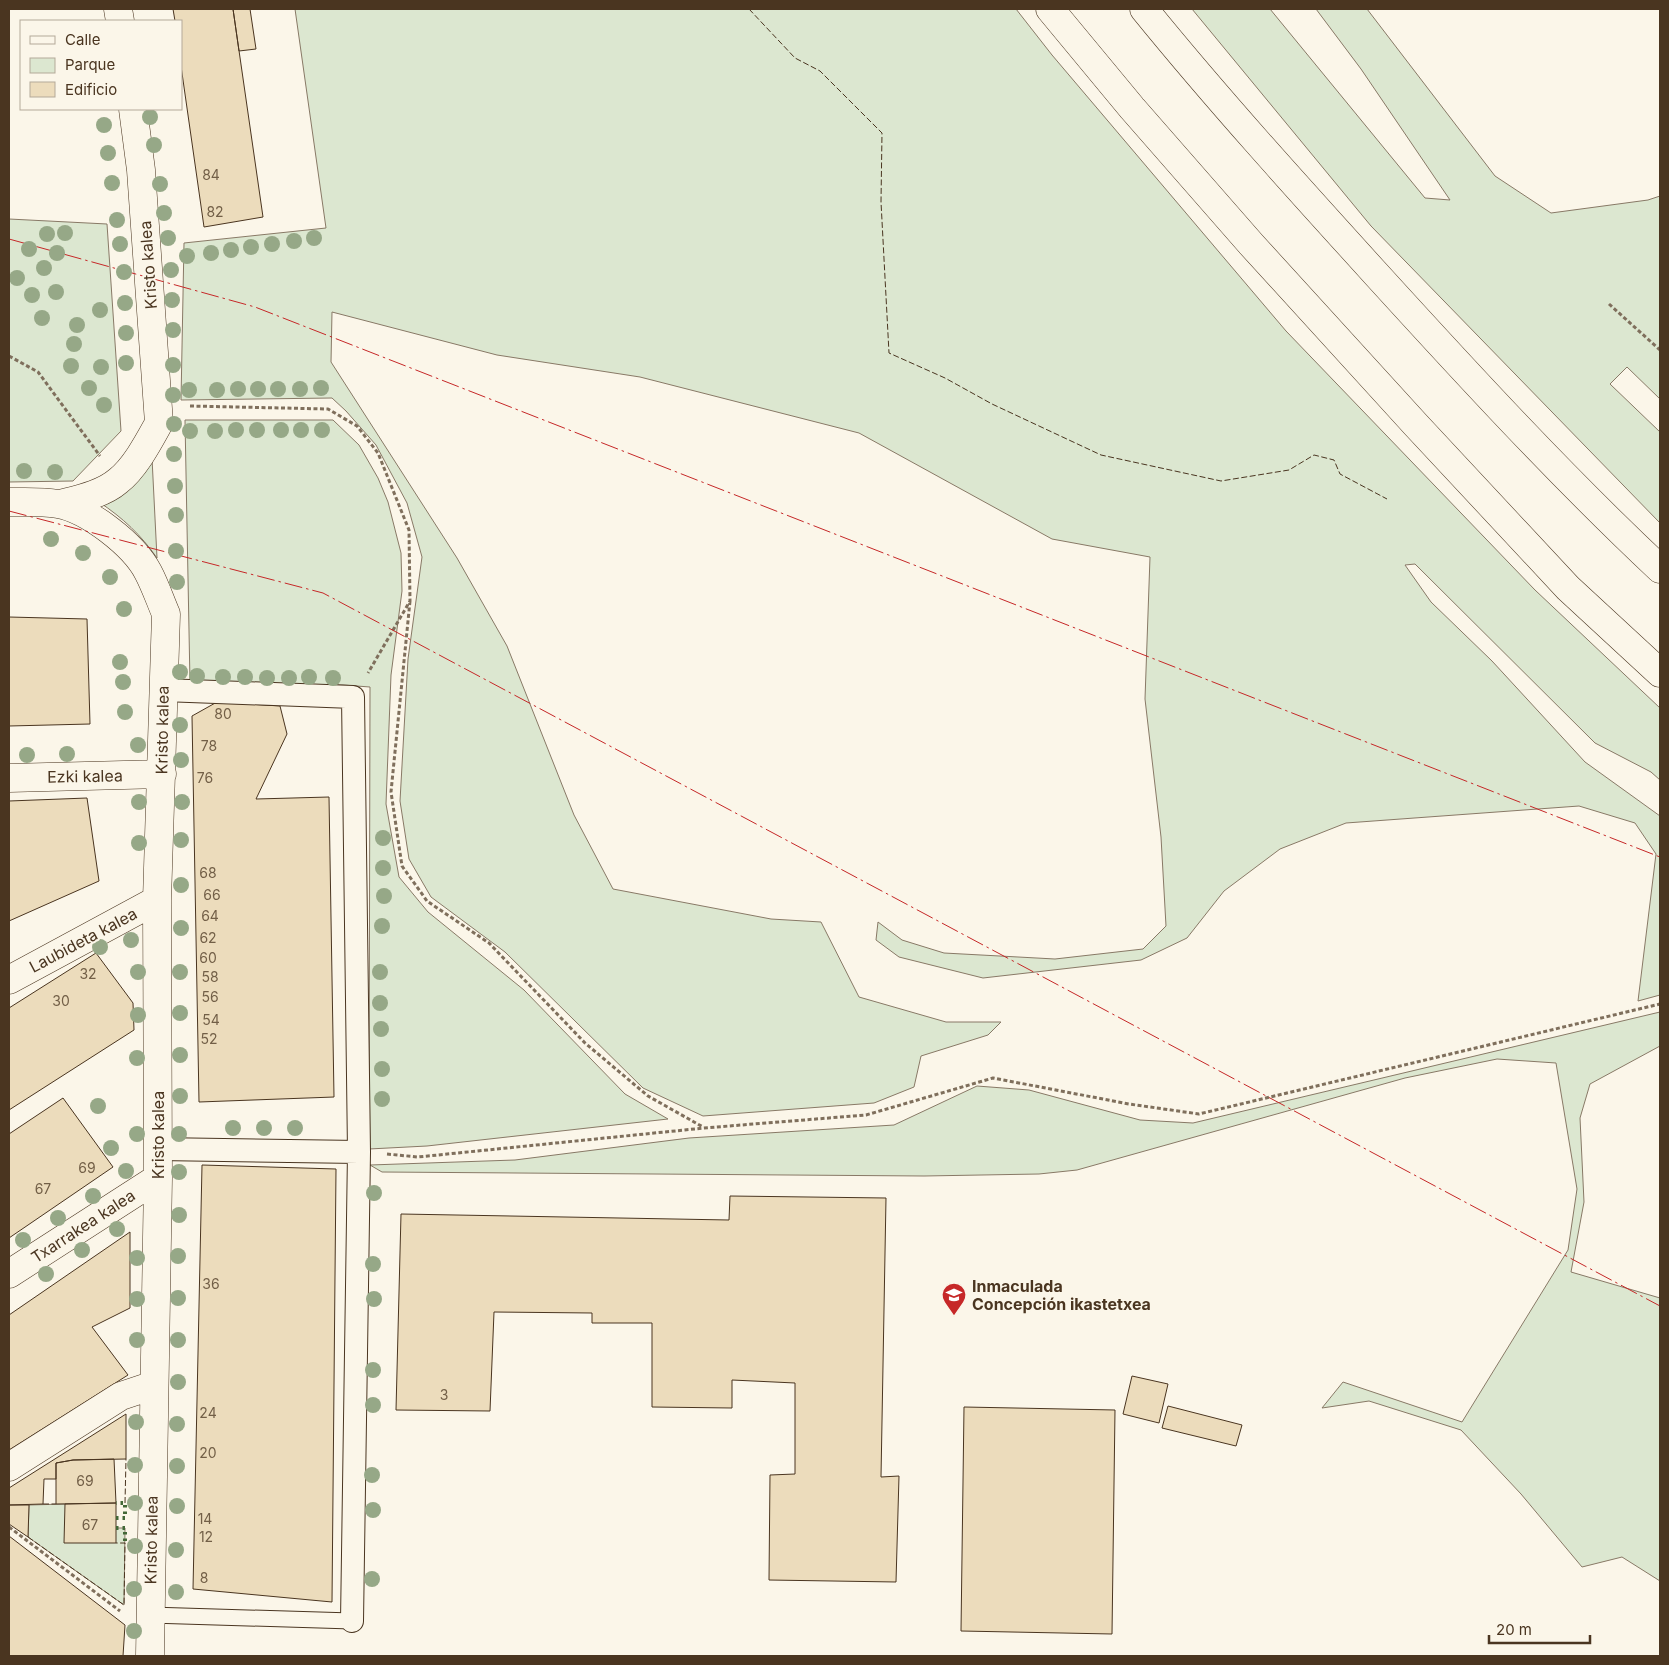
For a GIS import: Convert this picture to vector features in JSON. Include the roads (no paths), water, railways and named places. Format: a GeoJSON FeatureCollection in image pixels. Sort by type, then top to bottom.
{"type":"FeatureCollection","features":[{"type":"Feature","properties":{"kind":"main road"},"geometry":{"type":"LineString","coordinates":[[1050,9],[1132,108],[1251,244],[1416,425],[1568,588],[1660,673]]}},
{"type":"Feature","properties":{"kind":"main road"},"geometry":{"type":"LineString","coordinates":[[1144,9],[1300,191],[1471,378],[1619,531],[1660,569]]}},
{"type":"Feature","properties":{"kind":"main road","name":"Kristo kalea"},"geometry":{"type":"LineString","coordinates":[[60,504],[88,496],[118,481],[147,445],[158,414],[141,170],[133,110]]}},
{"type":"Feature","properties":{"kind":"main road"},"geometry":{"type":"LineString","coordinates":[[9,502],[60,504]]}},
{"type":"Feature","properties":{"kind":"main road","name":"Kristo kalea"},"geometry":{"type":"LineString","coordinates":[[60,504],[88,516],[111,532],[135,554],[147,571],[166,614],[157,900],[158,1178],[150,1656]]}},
{"type":"Feature","properties":{"kind":"main road","name":"Ezki kalea"},"geometry":{"type":"LineString","coordinates":[[9,778],[162,774]]}},
{"type":"Feature","properties":{"kind":"main road","name":"Laubideta kalea"},"geometry":{"type":"LineString","coordinates":[[9,980],[157,900]]}},
{"type":"Feature","properties":{"kind":"main road","name":"Txarrakea kalea"},"geometry":{"type":"LineString","coordinates":[[9,1274],[158,1178]]}},
{"type":"Feature","properties":{"kind":"main road"},"geometry":{"type":"LineString","coordinates":[[9,1466],[121,1396],[154,1385]]}},
{"type":"Feature","properties":{"kind":"street"},"geometry":{"type":"LineString","coordinates":[[163,690],[353,697],[359,1152],[352,1621]]}},
{"type":"Feature","properties":{"kind":"street"},"geometry":{"type":"LineString","coordinates":[[158,1149],[359,1152]]}},
{"type":"Feature","properties":{"kind":"lane"},"geometry":{"type":"LineString","coordinates":[[150,1615],[352,1621]]}},
{"type":"Feature","properties":{"kind":"place","name":"Inmaculada Concepción ikastetxea"},"geometry":{"type":"Point","coordinates":[954,1316]}}]}
